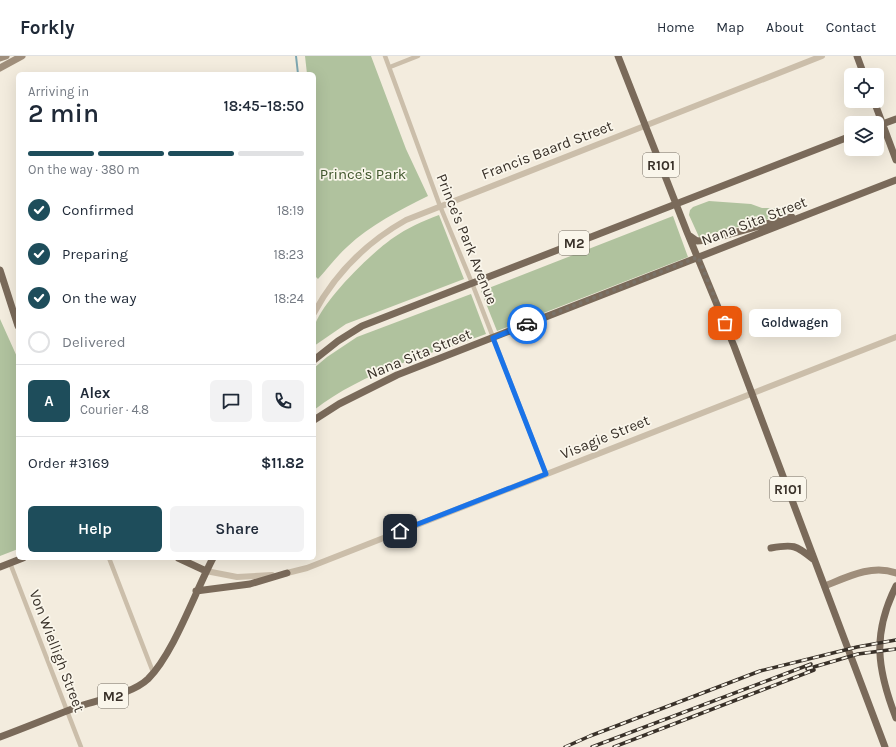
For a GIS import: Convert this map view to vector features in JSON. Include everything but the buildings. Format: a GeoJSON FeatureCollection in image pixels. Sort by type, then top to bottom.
{"type":"FeatureCollection","features":[{"type":"Feature","properties":{"kind":"main road"},"geometry":{"type":"LineString","coordinates":[[0,58],[6,56]]}},
{"type":"Feature","properties":{"kind":"main road"},"geometry":{"type":"LineString","coordinates":[[0,68],[22,56]]}},
{"type":"Feature","properties":{"kind":"main road","name":"R101"},"geometry":{"type":"LineString","coordinates":[[618,56],[752,392],[884,745]]}},
{"type":"Feature","properties":{"kind":"main road"},"geometry":{"type":"LineString","coordinates":[[857,56],[861,68]]}},
{"type":"Feature","properties":{"kind":"main road"},"geometry":{"type":"LineString","coordinates":[[884,123],[896,118]]}},
{"type":"Feature","properties":{"kind":"main road"},"geometry":{"type":"LineString","coordinates":[[884,134],[896,160]]}},
{"type":"Feature","properties":{"kind":"main road","name":"M2"},"geometry":{"type":"LineString","coordinates":[[316,358],[338,341],[362,326],[844,139]]}},
{"type":"Feature","properties":{"kind":"main road","name":"Nana Sita Street"},"geometry":{"type":"LineString","coordinates":[[316,419],[364,390],[896,180]]}},
{"type":"Feature","properties":{"kind":"main road"},"geometry":{"type":"LineString","coordinates":[[687,232],[694,240],[704,241],[770,222],[816,211]]}},
{"type":"Feature","properties":{"kind":"main road"},"geometry":{"type":"LineString","coordinates":[[0,270],[13,314]]}},
{"type":"Feature","properties":{"kind":"main road"},"geometry":{"type":"LineString","coordinates":[[0,284],[16,321]]}},
{"type":"Feature","properties":{"kind":"main road"},"geometry":{"type":"LineString","coordinates":[[771,548],[789,545],[796,546],[815,560]]}},
{"type":"Feature","properties":{"kind":"main road"},"geometry":{"type":"LineString","coordinates":[[0,567],[18,560]]}},
{"type":"Feature","properties":{"kind":"main road"},"geometry":{"type":"LineString","coordinates":[[182,560],[206,571]]}},
{"type":"Feature","properties":{"kind":"main road","name":"M2"},"geometry":{"type":"LineString","coordinates":[[0,737],[67,711],[118,694],[139,685],[148,679],[180,627],[212,560]]}},
{"type":"Feature","properties":{"kind":"main road"},"geometry":{"type":"LineString","coordinates":[[825,586],[871,570],[896,573]]}},
{"type":"Feature","properties":{"kind":"main road"},"geometry":{"type":"LineString","coordinates":[[196,591],[250,584],[287,573]]}},
{"type":"Feature","properties":{"kind":"main road"},"geometry":{"type":"LineString","coordinates":[[896,586],[889,600],[882,623],[880,665],[883,680],[896,718]]}},
{"type":"Feature","properties":{"kind":"main road"},"geometry":{"type":"LineString","coordinates":[[883,680],[896,708]]}},
{"type":"Feature","properties":{"kind":"street","name":"Prince's Park Avenue"},"geometry":{"type":"LineString","coordinates":[[385,56],[440,206],[472,283],[546,474]]}},
{"type":"Feature","properties":{"kind":"street"},"geometry":{"type":"LineString","coordinates":[[390,67],[418,56]]}},
{"type":"Feature","properties":{"kind":"street","name":"Francis Baard Street"},"geometry":{"type":"LineString","coordinates":[[316,309],[325,292],[335,280],[367,247],[395,226],[440,206],[822,56]]}},
{"type":"Feature","properties":{"kind":"street","name":"Visagie Street"},"geometry":{"type":"LineString","coordinates":[[206,571],[213,574],[248,578],[287,573],[307,568],[752,392],[896,338]]}},
{"type":"Feature","properties":{"kind":"street"},"geometry":{"type":"LineString","coordinates":[[109,560],[153,672]]}},
{"type":"Feature","properties":{"kind":"street","name":"Von Wielligh Street"},"geometry":{"type":"LineString","coordinates":[[10,563],[81,747]]}},
{"type":"Feature","properties":{"kind":"green space","name":"Prince's Park"},"geometry":{"type":"Polygon","coordinates":[[[305,56],[371,56],[406,149],[428,196],[396,212],[365,232],[336,258],[318,279],[316,277],[316,72],[307,72],[305,56]]]}},
{"type":"Feature","properties":{"kind":"green space"},"geometry":{"type":"Polygon","coordinates":[[[709,201],[751,204],[762,208],[783,208],[785,215],[699,237],[689,215],[690,210],[693,207],[709,201]]]}},
{"type":"Feature","properties":{"kind":"green space"},"geometry":{"type":"Polygon","coordinates":[[[439,215],[464,279],[346,324],[316,345],[316,323],[336,292],[372,255],[393,238],[415,225],[439,215]]]}},
{"type":"Feature","properties":{"kind":"green space"},"geometry":{"type":"Polygon","coordinates":[[[673,216],[688,257],[497,331],[481,291],[673,216]]]}},
{"type":"Feature","properties":{"kind":"green space"},"geometry":{"type":"Polygon","coordinates":[[[471,294],[486,334],[375,374],[333,396],[316,409],[316,366],[357,337],[471,294]]]}},
{"type":"Feature","properties":{"kind":"green space"},"geometry":{"type":"Polygon","coordinates":[[[0,319],[16,355],[16,550],[0,556],[0,319]]]}},
{"type":"Feature","properties":{"kind":"waterway"},"geometry":{"type":"LineString","coordinates":[[296,56],[298,72]]}},
{"type":"Feature","properties":{"kind":"railway"},"geometry":{"type":"LineString","coordinates":[[565,747],[760,671],[857,647],[896,640]]}},
{"type":"Feature","properties":{"kind":"railway"},"geometry":{"type":"LineString","coordinates":[[807,669],[858,654],[896,649]]}},
{"type":"Feature","properties":{"kind":"railway"},"geometry":{"type":"LineString","coordinates":[[592,747],[811,664]]}},
{"type":"Feature","properties":{"kind":"railway"},"geometry":{"type":"LineString","coordinates":[[614,747],[814,670]]}},
{"type":"Feature","properties":{"kind":"way so far"},"geometry":{"type":"LineString","coordinates":[[527,324],[698,257],[725,323]]}},
{"type":"Feature","properties":{"kind":"place","name":"Goldwagen"},"geometry":{"type":"Point","coordinates":[725,323]}},
{"type":"Feature","properties":{"kind":"route"},"geometry":{"type":"LineString","coordinates":[[400,531],[546,474],[493,338],[527,324]]}}]}
